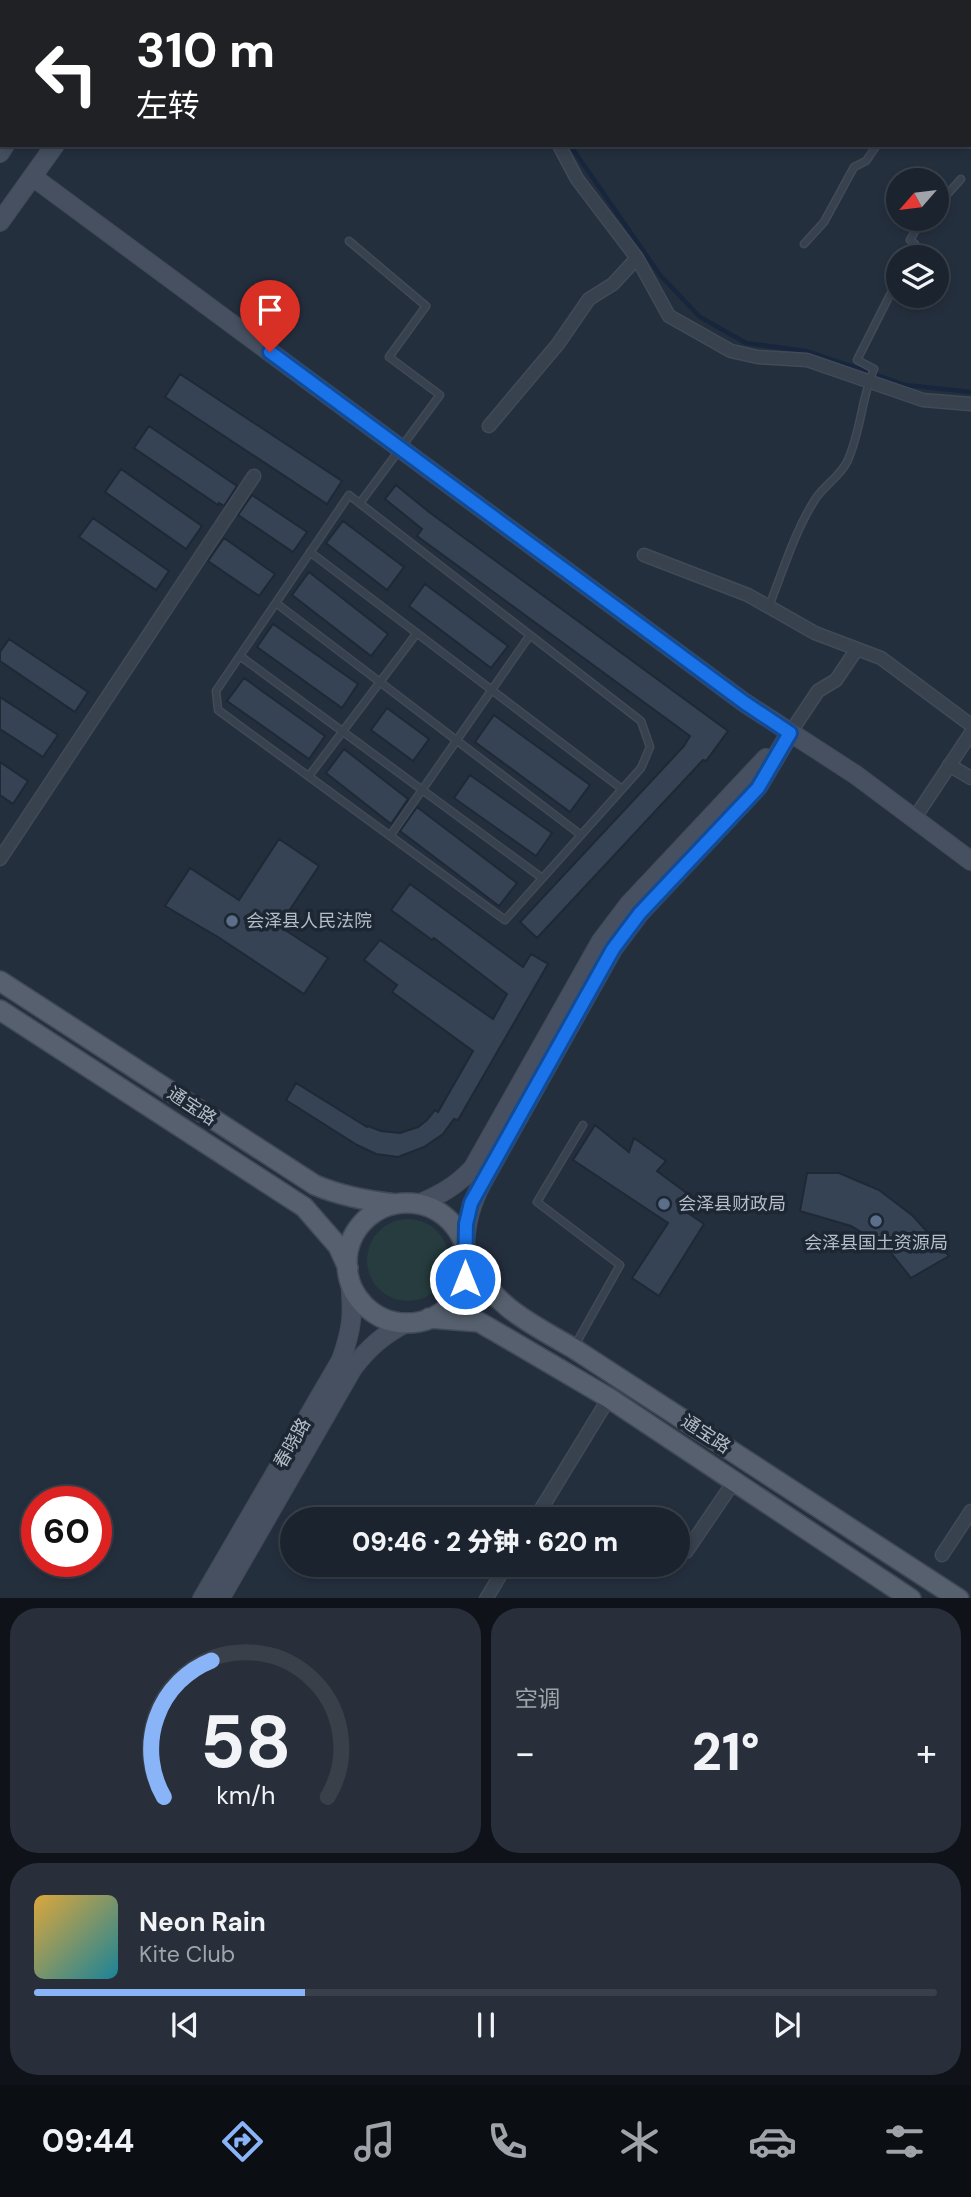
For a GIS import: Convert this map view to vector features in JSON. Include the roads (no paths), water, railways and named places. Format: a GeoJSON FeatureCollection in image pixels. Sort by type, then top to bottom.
{"type":"FeatureCollection","features":[{"type":"Feature","properties":{"kind":"main road","name":"通宝路"},"geometry":{"type":"LineString","coordinates":[[0,981],[315,1185],[338,1195],[365,1201],[396,1203]]}},
{"type":"Feature","properties":{"kind":"main road","name":"通宝路"},"geometry":{"type":"LineString","coordinates":[[0,1010],[304,1206],[338,1246],[349,1274]]}},
{"type":"Feature","properties":{"kind":"main road"},"geometry":{"type":"LineString","coordinates":[[429,1318],[448,1307],[461,1289],[465,1279],[466,1251],[455,1226],[447,1218],[428,1206],[396,1203],[375,1212],[359,1226],[349,1246],[349,1274],[360,1299],[367,1307],[386,1318],[408,1322],[429,1318],[479,1322],[610,1398],[911,1598]]}},
{"type":"Feature","properties":{"kind":"main road","name":"通宝路"},"geometry":{"type":"LineString","coordinates":[[466,1251],[478,1277],[493,1296],[512,1312],[959,1598]]}},
{"type":"Feature","properties":{"kind":"street"},"geometry":{"type":"LineString","coordinates":[[0,222],[54,147]]}},
{"type":"Feature","properties":{"kind":"street"},"geometry":{"type":"LineString","coordinates":[[560,147],[577,179],[637,258],[669,316],[731,351],[758,357],[807,360],[923,400],[971,404]]}},
{"type":"Feature","properties":{"kind":"street"},"geometry":{"type":"LineString","coordinates":[[33,177],[745,703],[856,775],[971,861]]}},
{"type":"Feature","properties":{"kind":"street"},"geometry":{"type":"LineString","coordinates":[[489,426],[558,344],[589,299],[613,284],[637,258]]}},
{"type":"Feature","properties":{"kind":"street"},"geometry":{"type":"LineString","coordinates":[[0,859],[254,476]]}},
{"type":"Feature","properties":{"kind":"street"},"geometry":{"type":"LineString","coordinates":[[644,555],[748,595],[815,633],[881,658],[971,725]]}},
{"type":"Feature","properties":{"kind":"street"},"geometry":{"type":"LineString","coordinates":[[466,1251],[466,1224],[477,1193],[613,949],[640,913],[758,788],[818,691],[836,680],[857,649]]}},
{"type":"Feature","properties":{"kind":"street"},"geometry":{"type":"LineString","coordinates":[[418,1204],[442,1195],[473,1168],[601,941],[629,904],[790,733]]}},
{"type":"Feature","properties":{"kind":"street"},"geometry":{"type":"LineString","coordinates":[[914,819],[971,733]]}},
{"type":"Feature","properties":{"kind":"street"},"geometry":{"type":"LineString","coordinates":[[949,765],[971,778]]}},
{"type":"Feature","properties":{"kind":"street","name":"春晓路"},"geometry":{"type":"LineString","coordinates":[[202,1598],[341,1360],[351,1332],[353,1311],[349,1274]]}},
{"type":"Feature","properties":{"kind":"street","name":"春晓路"},"geometry":{"type":"LineString","coordinates":[[220,1598],[354,1368],[369,1347],[387,1332],[408,1322]]}},
{"type":"Feature","properties":{"kind":"street"},"geometry":{"type":"LineString","coordinates":[[542,1507],[610,1398]]}},
{"type":"Feature","properties":{"kind":"street"},"geometry":{"type":"LineString","coordinates":[[690,1546],[736,1480]]}},
{"type":"Feature","properties":{"kind":"street"},"geometry":{"type":"LineString","coordinates":[[942,1555],[971,1511]]}},
{"type":"Feature","properties":{"kind":"street"},"geometry":{"type":"LineString","coordinates":[[486,1598],[499,1577]]}},
{"type":"Feature","properties":{"kind":"lane"},"geometry":{"type":"LineString","coordinates":[[804,244],[824,222],[854,167],[866,161],[876,147]]}},
{"type":"Feature","properties":{"kind":"lane"},"geometry":{"type":"LineString","coordinates":[[949,192],[961,179]]}},
{"type":"Feature","properties":{"kind":"lane"},"geometry":{"type":"LineString","coordinates":[[915,231],[910,240],[915,245]]}},
{"type":"Feature","properties":{"kind":"lane"},"geometry":{"type":"LineString","coordinates":[[349,241],[426,306],[389,357],[440,395],[360,503]]}},
{"type":"Feature","properties":{"kind":"lane"},"geometry":{"type":"LineString","coordinates":[[768,606],[806,516],[817,496],[846,464],[859,429],[869,380],[874,369],[858,360],[886,303]]}},
{"type":"Feature","properties":{"kind":"lane"},"geometry":{"type":"LineString","coordinates":[[349,495],[641,721],[650,747],[641,768],[505,920],[218,710],[216,691],[310,552],[349,495]]}},
{"type":"Feature","properties":{"kind":"lane"},"geometry":{"type":"LineString","coordinates":[[310,552],[622,789]]}},
{"type":"Feature","properties":{"kind":"lane"},"geometry":{"type":"LineString","coordinates":[[276,603],[581,835]]}},
{"type":"Feature","properties":{"kind":"lane"},"geometry":{"type":"LineString","coordinates":[[309,776],[417,634]]}},
{"type":"Feature","properties":{"kind":"lane"},"geometry":{"type":"LineString","coordinates":[[390,836],[530,635]]}},
{"type":"Feature","properties":{"kind":"lane"},"geometry":{"type":"LineString","coordinates":[[240,656],[542,878]]}},
{"type":"Feature","properties":{"kind":"lane"},"geometry":{"type":"LineString","coordinates":[[573,1349],[620,1265],[537,1202],[583,1125]]}},
{"type":"Feature","properties":{"kind":"waterway"},"geometry":{"type":"LineString","coordinates":[[571,147],[660,275],[700,317],[746,343],[806,351],[868,372]]}},
{"type":"Feature","properties":{"kind":"waterway"},"geometry":{"type":"LineString","coordinates":[[874,374],[905,385],[971,392]]}},
{"type":"Feature","properties":{"kind":"place","name":"会泽县人民法院"},"geometry":{"type":"Point","coordinates":[232,921]}},
{"type":"Feature","properties":{"kind":"place","name":"会泽县财政局"},"geometry":{"type":"Point","coordinates":[664,1204]}},
{"type":"Feature","properties":{"kind":"place","name":"会泽县国土资源局"},"geometry":{"type":"Point","coordinates":[876,1221]}}]}
